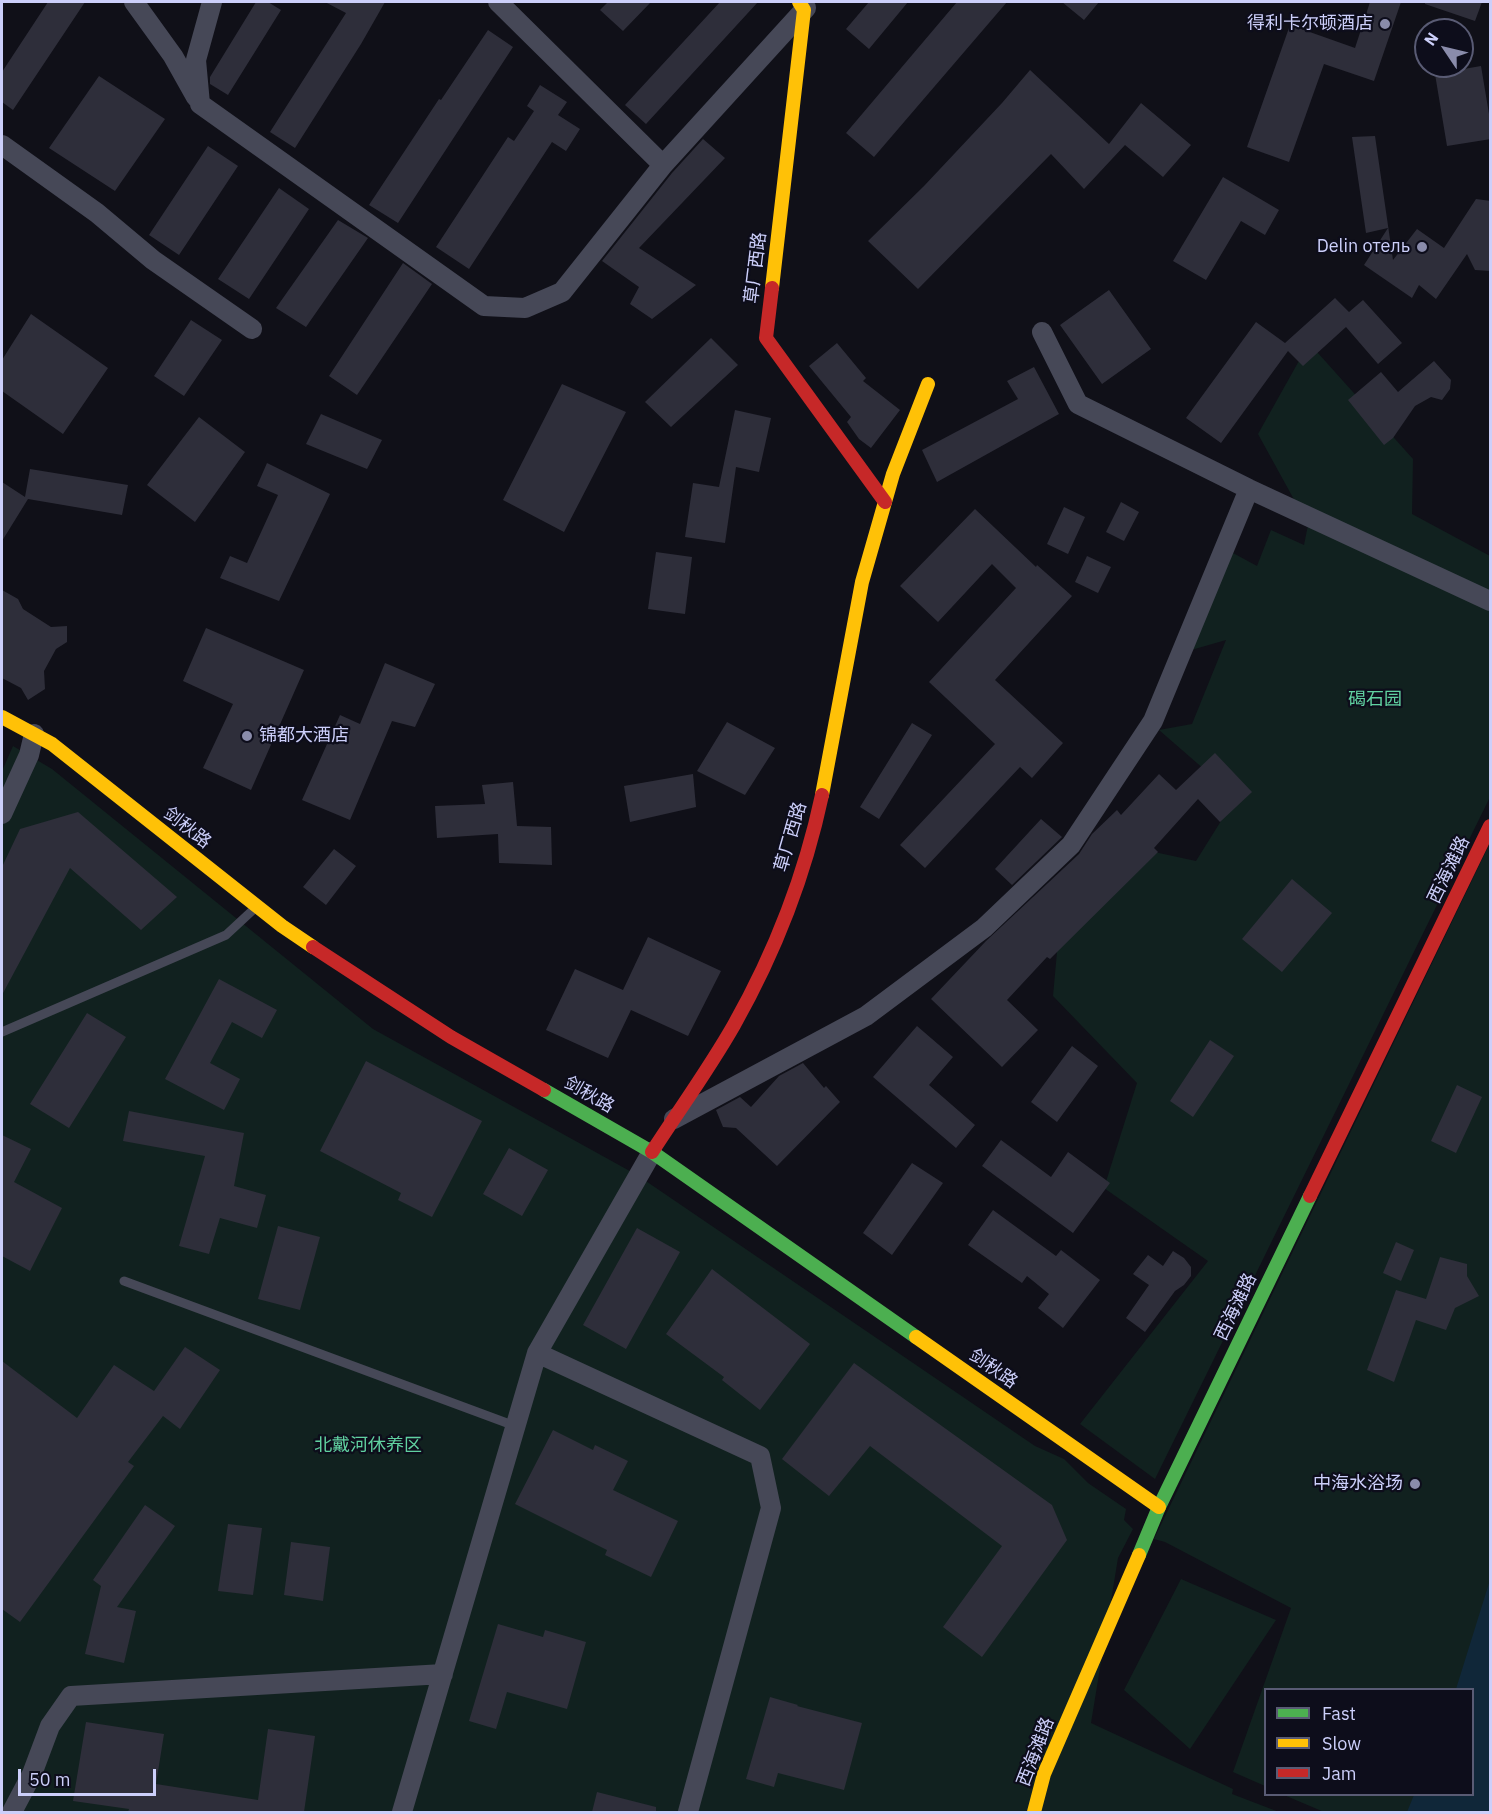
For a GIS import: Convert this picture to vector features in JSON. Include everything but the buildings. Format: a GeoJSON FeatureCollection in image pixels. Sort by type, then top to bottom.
{"type":"FeatureCollection","features":[{"type":"Feature","properties":{"kind":"main road","name":"草厂西路"},"geometry":{"type":"LineString","coordinates":[[805,4],[766,338],[885,502]]}},
{"type":"Feature","properties":{"kind":"main road","name":"草厂西路"},"geometry":{"type":"LineString","coordinates":[[652,1152],[734,1025],[777,939],[813,837],[862,582],[893,474],[928,384]]}},
{"type":"Feature","properties":{"kind":"main road","name":"剑秋路"},"geometry":{"type":"LineString","coordinates":[[2,717],[52,744],[282,926],[451,1037],[652,1152],[1159,1507]]}},
{"type":"Feature","properties":{"kind":"main road","name":"西海滩路"},"geometry":{"type":"LineString","coordinates":[[1034,1812],[1044,1774],[1159,1507],[1491,826]]}},
{"type":"Feature","properties":{"kind":"street"},"geometry":{"type":"LineString","coordinates":[[134,2],[172,56],[200,104],[484,306],[525,308],[562,292],[663,165],[805,4]]}},
{"type":"Feature","properties":{"kind":"street"},"geometry":{"type":"LineString","coordinates":[[200,104],[196,60],[212,2]]}},
{"type":"Feature","properties":{"kind":"street"},"geometry":{"type":"LineString","coordinates":[[498,2],[663,165]]}},
{"type":"Feature","properties":{"kind":"street"},"geometry":{"type":"LineString","coordinates":[[2,145],[97,213],[153,260],[252,329]]}},
{"type":"Feature","properties":{"kind":"street"},"geometry":{"type":"LineString","coordinates":[[1042,332],[1078,404],[1249,489],[1491,601]]}},
{"type":"Feature","properties":{"kind":"street"},"geometry":{"type":"LineString","coordinates":[[674,1119],[866,1016],[984,928],[1071,844],[1153,721],[1249,489]]}},
{"type":"Feature","properties":{"kind":"street"},"geometry":{"type":"LineString","coordinates":[[2,814],[29,755],[34,734]]}},
{"type":"Feature","properties":{"kind":"street"},"geometry":{"type":"LineString","coordinates":[[402,1812],[537,1353],[652,1152]]}},
{"type":"Feature","properties":{"kind":"street"},"geometry":{"type":"LineString","coordinates":[[537,1353],[760,1456],[771,1508],[688,1812]]}},
{"type":"Feature","properties":{"kind":"street"},"geometry":{"type":"LineString","coordinates":[[12,1812],[32,1774],[50,1726],[71,1696],[443,1674]]}},
{"type":"Feature","properties":{"kind":"lane"},"geometry":{"type":"LineString","coordinates":[[2,1032],[226,935],[256,906]]}},
{"type":"Feature","properties":{"kind":"lane"},"geometry":{"type":"LineString","coordinates":[[124,1281],[515,1426]]}},
{"type":"Feature","properties":{"kind":"green space","name":"碣石园"},"geometry":{"type":"Polygon","coordinates":[[[1309,343],[1413,459],[1412,514],[1490,556],[1490,797],[1155,1479],[1080,1424],[1208,1261],[1104,1188],[1137,1083],[1053,996],[1058,941],[1145,850],[1196,861],[1236,797],[1159,730],[1192,724],[1226,640],[1174,655],[1233,553],[1257,566],[1271,530],[1304,545],[1308,525],[1258,434],[1309,343]]]}},
{"type":"Feature","properties":{"kind":"green space","name":"北戴河休养区"},"geometry":{"type":"Polygon","coordinates":[[[13,746],[52,769],[373,1029],[637,1175],[1035,1446],[1064,1459],[1088,1483],[1126,1509],[1124,1520],[1133,1529],[1118,1558],[1091,1723],[1233,1789],[1232,1794],[1279,1812],[2,1812],[2,771],[13,746]]]}},
{"type":"Feature","properties":{"kind":"green space"},"geometry":{"type":"Polygon","coordinates":[[[1490,843],[1490,1616],[1463,1688],[1264,1688],[1264,1786],[1233,1772],[1291,1608],[1165,1542],[1154,1539],[1490,843]]]}},
{"type":"Feature","properties":{"kind":"green space"},"geometry":{"type":"Polygon","coordinates":[[[1181,1579],[1276,1620],[1190,1749],[1124,1690],[1181,1579]]]}},
{"type":"Feature","properties":{"kind":"green space"},"geometry":{"type":"Polygon","coordinates":[[[1286,1796],[1424,1796],[1418,1812],[1324,1812],[1286,1796]]]}},
{"type":"Feature","properties":{"kind":"water"},"geometry":{"type":"Polygon","coordinates":[[[1490,1580],[1490,1812],[1407,1812],[1414,1796],[1474,1796],[1474,1688],[1456,1688],[1490,1580]]]}},
{"type":"Feature","properties":{"kind":"traffic: fast"},"geometry":{"type":"LineString","coordinates":[[544,1090],[652,1152],[916,1337]]}},
{"type":"Feature","properties":{"kind":"traffic: fast"},"geometry":{"type":"LineString","coordinates":[[1139,1555],[1159,1507],[1310,1196]]}},
{"type":"Feature","properties":{"kind":"traffic: slow"},"geometry":{"type":"LineString","coordinates":[[772,288],[804,10],[799,2]]}},
{"type":"Feature","properties":{"kind":"traffic: slow"},"geometry":{"type":"LineString","coordinates":[[822,795],[862,582],[893,474],[928,384]]}},
{"type":"Feature","properties":{"kind":"traffic: slow"},"geometry":{"type":"LineString","coordinates":[[2,717],[52,744],[282,926],[313,947]]}},
{"type":"Feature","properties":{"kind":"traffic: slow"},"geometry":{"type":"LineString","coordinates":[[916,1337],[1159,1507]]}},
{"type":"Feature","properties":{"kind":"traffic: slow"},"geometry":{"type":"LineString","coordinates":[[1034,1812],[1044,1774],[1139,1555]]}},
{"type":"Feature","properties":{"kind":"traffic: jam"},"geometry":{"type":"LineString","coordinates":[[772,288],[766,338],[885,502]]}},
{"type":"Feature","properties":{"kind":"traffic: jam"},"geometry":{"type":"LineString","coordinates":[[652,1152],[704,1073],[749,998],[787,913],[807,855],[822,795]]}},
{"type":"Feature","properties":{"kind":"traffic: jam"},"geometry":{"type":"LineString","coordinates":[[1310,1196],[1490,826]]}},
{"type":"Feature","properties":{"kind":"traffic: jam"},"geometry":{"type":"LineString","coordinates":[[313,947],[451,1037],[544,1090]]}},
{"type":"Feature","properties":{"kind":"place","name":"得利卡尔顿酒店"},"geometry":{"type":"Point","coordinates":[1385,24]}},
{"type":"Feature","properties":{"kind":"place","name":"Delin отель"},"geometry":{"type":"Point","coordinates":[1422,247]}},
{"type":"Feature","properties":{"kind":"place","name":"锦都大酒店"},"geometry":{"type":"Point","coordinates":[247,736]}},
{"type":"Feature","properties":{"kind":"place","name":"中海水浴场"},"geometry":{"type":"Point","coordinates":[1415,1484]}}]}
